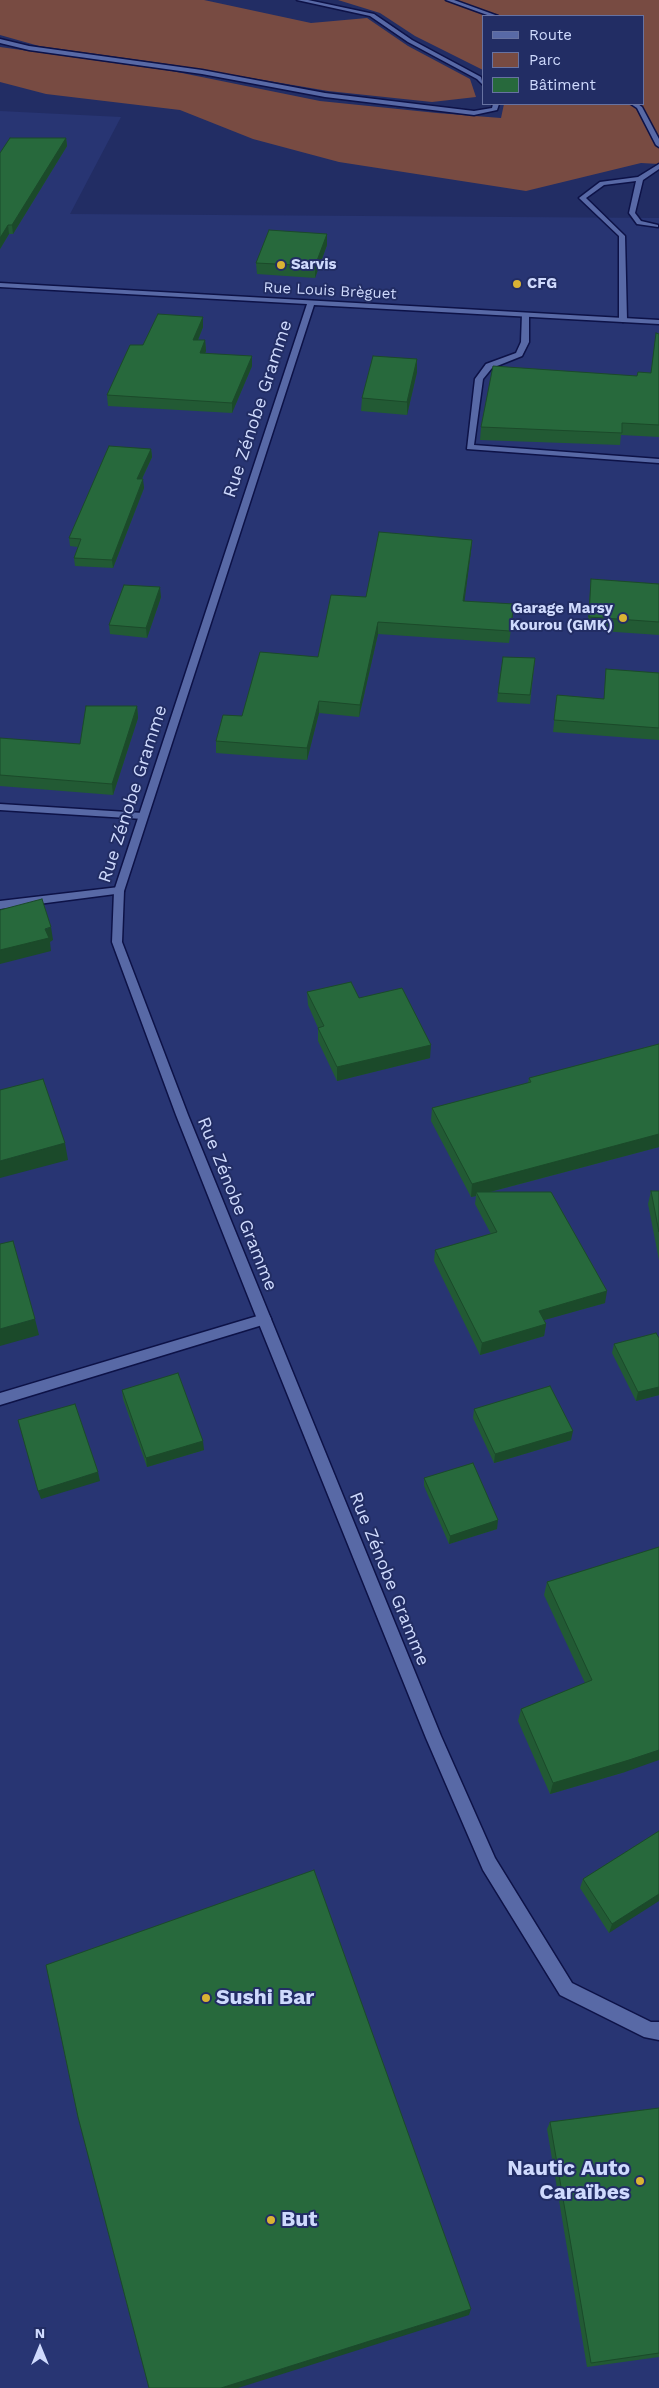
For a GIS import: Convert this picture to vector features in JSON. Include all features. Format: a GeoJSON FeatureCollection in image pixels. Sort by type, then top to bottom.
{"type":"FeatureCollection","features":[{"type":"Feature","properties":{"kind":"street"},"geometry":{"type":"LineString","coordinates":[[300,0],[372,15],[410,41],[479,78],[482,82]]}},
{"type":"Feature","properties":{"kind":"street"},"geometry":{"type":"LineString","coordinates":[[449,0],[492,15]]}},
{"type":"Feature","properties":{"kind":"street"},"geometry":{"type":"LineString","coordinates":[[0,41],[29,48],[202,72],[325,95],[474,113],[495,109],[496,105]]}},
{"type":"Feature","properties":{"kind":"street"},"geometry":{"type":"LineString","coordinates":[[636,105],[639,107],[659,145]]}},
{"type":"Feature","properties":{"kind":"street"},"geometry":{"type":"LineString","coordinates":[[623,320],[622,236],[582,198],[602,183],[640,179],[659,166]]}},
{"type":"Feature","properties":{"kind":"street"},"geometry":{"type":"LineString","coordinates":[[640,179],[632,213],[639,223],[656,226]]}},
{"type":"Feature","properties":{"kind":"street","name":"Rue Louis Brèguet"},"geometry":{"type":"LineString","coordinates":[[0,286],[659,322]]}},
{"type":"Feature","properties":{"kind":"street","name":"Rue Zénobe Gramme"},"geometry":{"type":"LineString","coordinates":[[311,304],[119,891],[117,942],[182,1115],[264,1319],[434,1738],[489,1864],[566,1989],[650,2031],[659,2031]]}},
{"type":"Feature","properties":{"kind":"street"},"geometry":{"type":"LineString","coordinates":[[525,314],[525,342],[518,354],[490,366],[479,379],[470,447],[659,461]]}},
{"type":"Feature","properties":{"kind":"street"},"geometry":{"type":"LineString","coordinates":[[0,807],[143,816]]}},
{"type":"Feature","properties":{"kind":"street"},"geometry":{"type":"LineString","coordinates":[[0,905],[119,891]]}},
{"type":"Feature","properties":{"kind":"street"},"geometry":{"type":"LineString","coordinates":[[0,1399],[264,1319]]}},
{"type":"Feature","properties":{"kind":"shaded area"},"geometry":{"type":"Polygon","coordinates":[[[0,111],[121,117],[70,214],[659,218],[659,2388],[0,2388],[0,111]]]}},
{"type":"Feature","properties":{"kind":"green space"},"geometry":{"type":"Polygon","coordinates":[[[0,0],[204,0],[311,23],[367,18],[408,46],[470,79],[476,97],[432,102],[328,91],[175,65],[39,46],[0,35],[0,0]]]}},
{"type":"Feature","properties":{"kind":"green space"},"geometry":{"type":"Polygon","coordinates":[[[338,0],[659,0],[659,164],[641,163],[526,191],[339,162],[253,139],[180,110],[46,94],[0,82],[0,47],[172,71],[320,101],[437,113],[501,118],[504,105],[644,105],[644,15],[482,15],[482,70],[415,36],[380,13],[338,0]]]}},
{"type":"Feature","properties":{"kind":"building"},"geometry":{"type":"Polygon","coordinates":[[[10,138],[66,138],[12,225],[8,225],[0,238],[0,153],[10,138]]]}},
{"type":"Feature","properties":{"kind":"building"},"geometry":{"type":"Polygon","coordinates":[[[269,230],[327,234],[315,266],[256,263],[269,230]]]}},
{"type":"Feature","properties":{"kind":"building"},"geometry":{"type":"Polygon","coordinates":[[[158,314],[203,317],[193,340],[205,340],[200,353],[252,356],[232,403],[107,395],[130,345],[143,345],[158,314]]]}},
{"type":"Feature","properties":{"kind":"building"},"geometry":{"type":"Polygon","coordinates":[[[656,333],[659,334],[659,425],[622,423],[622,433],[481,427],[493,366],[637,376],[638,372],[651,373],[656,333]]]}},
{"type":"Feature","properties":{"kind":"building"},"geometry":{"type":"Polygon","coordinates":[[[373,356],[417,359],[407,402],[362,398],[373,356]]]}},
{"type":"Feature","properties":{"kind":"building"},"geometry":{"type":"Polygon","coordinates":[[[109,446],[151,449],[137,479],[143,479],[112,560],[74,558],[81,539],[69,538],[109,446]]]}},
{"type":"Feature","properties":{"kind":"building"},"geometry":{"type":"Polygon","coordinates":[[[379,532],[472,540],[463,601],[514,604],[510,631],[378,622],[360,705],[319,701],[307,748],[216,741],[223,715],[242,716],[260,652],[318,657],[331,595],[366,597],[379,532]]]}},
{"type":"Feature","properties":{"kind":"building","name":"Garage Marsy Kourou (GMK)"},"geometry":{"type":"Polygon","coordinates":[[[591,579],[659,584],[659,622],[589,617],[591,579]]]}},
{"type":"Feature","properties":{"kind":"building"},"geometry":{"type":"Polygon","coordinates":[[[124,585],[160,587],[146,628],[109,625],[124,585]]]}},
{"type":"Feature","properties":{"kind":"building"},"geometry":{"type":"Polygon","coordinates":[[[503,657],[535,658],[530,695],[498,693],[503,657]]]}},
{"type":"Feature","properties":{"kind":"building"},"geometry":{"type":"Polygon","coordinates":[[[606,669],[659,673],[659,728],[554,720],[557,695],[604,699],[606,669]]]}},
{"type":"Feature","properties":{"kind":"building"},"geometry":{"type":"Polygon","coordinates":[[[86,706],[137,706],[112,784],[0,775],[0,738],[80,744],[86,706]]]}},
{"type":"Feature","properties":{"kind":"building"},"geometry":{"type":"Polygon","coordinates":[[[42,899],[51,927],[45,929],[49,938],[0,950],[0,910],[42,899]]]}},
{"type":"Feature","properties":{"kind":"building"},"geometry":{"type":"Polygon","coordinates":[[[351,982],[359,998],[402,988],[431,1045],[337,1067],[318,1028],[324,1026],[307,992],[351,982]]]}},
{"type":"Feature","properties":{"kind":"building"},"geometry":{"type":"Polygon","coordinates":[[[659,1044],[659,1134],[472,1184],[432,1108],[531,1082],[529,1078],[659,1044]]]}},
{"type":"Feature","properties":{"kind":"building"},"geometry":{"type":"Polygon","coordinates":[[[43,1079],[65,1143],[0,1161],[0,1090],[43,1079]]]}},
{"type":"Feature","properties":{"kind":"building"},"geometry":{"type":"Polygon","coordinates":[[[651,1191],[659,1191],[659,1232],[651,1191]]]}},
{"type":"Feature","properties":{"kind":"building"},"geometry":{"type":"Polygon","coordinates":[[[476,1192],[551,1192],[607,1291],[539,1311],[546,1324],[482,1343],[435,1250],[497,1232],[476,1192]]]}},
{"type":"Feature","properties":{"kind":"building"},"geometry":{"type":"Polygon","coordinates":[[[13,1241],[35,1319],[0,1329],[0,1244],[13,1241]]]}},
{"type":"Feature","properties":{"kind":"building"},"geometry":{"type":"Polygon","coordinates":[[[656,1333],[659,1338],[659,1387],[638,1392],[614,1344],[656,1333]]]}},
{"type":"Feature","properties":{"kind":"building"},"geometry":{"type":"Polygon","coordinates":[[[178,1373],[203,1441],[146,1458],[122,1390],[178,1373]]]}},
{"type":"Feature","properties":{"kind":"building"},"geometry":{"type":"Polygon","coordinates":[[[550,1386],[573,1431],[495,1454],[474,1409],[550,1386]]]}},
{"type":"Feature","properties":{"kind":"building"},"geometry":{"type":"Polygon","coordinates":[[[75,1404],[98,1472],[38,1491],[18,1420],[75,1404]]]}},
{"type":"Feature","properties":{"kind":"building"},"geometry":{"type":"Polygon","coordinates":[[[473,1463],[498,1520],[450,1536],[424,1478],[473,1463]]]}},
{"type":"Feature","properties":{"kind":"building"},"geometry":{"type":"Polygon","coordinates":[[[659,1547],[659,1750],[553,1783],[521,1709],[592,1680],[547,1582],[659,1547]]]}},
{"type":"Feature","properties":{"kind":"building"},"geometry":{"type":"Polygon","coordinates":[[[659,1831],[659,1894],[612,1924],[583,1879],[659,1831]]]}},
{"type":"Feature","properties":{"kind":"building","name":"But"},"geometry":{"type":"Polygon","coordinates":[[[314,1870],[471,2309],[221,2388],[149,2388],[78,2117],[46,1965],[314,1870]]]}},
{"type":"Feature","properties":{"kind":"building"},"geometry":{"type":"Polygon","coordinates":[[[659,2108],[659,2353],[591,2363],[550,2122],[659,2108]]]}},
{"type":"Feature","properties":{"kind":"place","name":"Sarvis"},"geometry":{"type":"Point","coordinates":[281,265]}},
{"type":"Feature","properties":{"kind":"place","name":"CFG"},"geometry":{"type":"Point","coordinates":[517,284]}},
{"type":"Feature","properties":{"kind":"place","name":"Garage Marsy Kourou (GMK)"},"geometry":{"type":"Point","coordinates":[623,618]}},
{"type":"Feature","properties":{"kind":"place","name":"Sushi Bar"},"geometry":{"type":"Point","coordinates":[206,1998]}},
{"type":"Feature","properties":{"kind":"place","name":"Nautic Auto Caraïbes"},"geometry":{"type":"Point","coordinates":[640,2181]}},
{"type":"Feature","properties":{"kind":"place","name":"But"},"geometry":{"type":"Point","coordinates":[271,2220]}}]}
